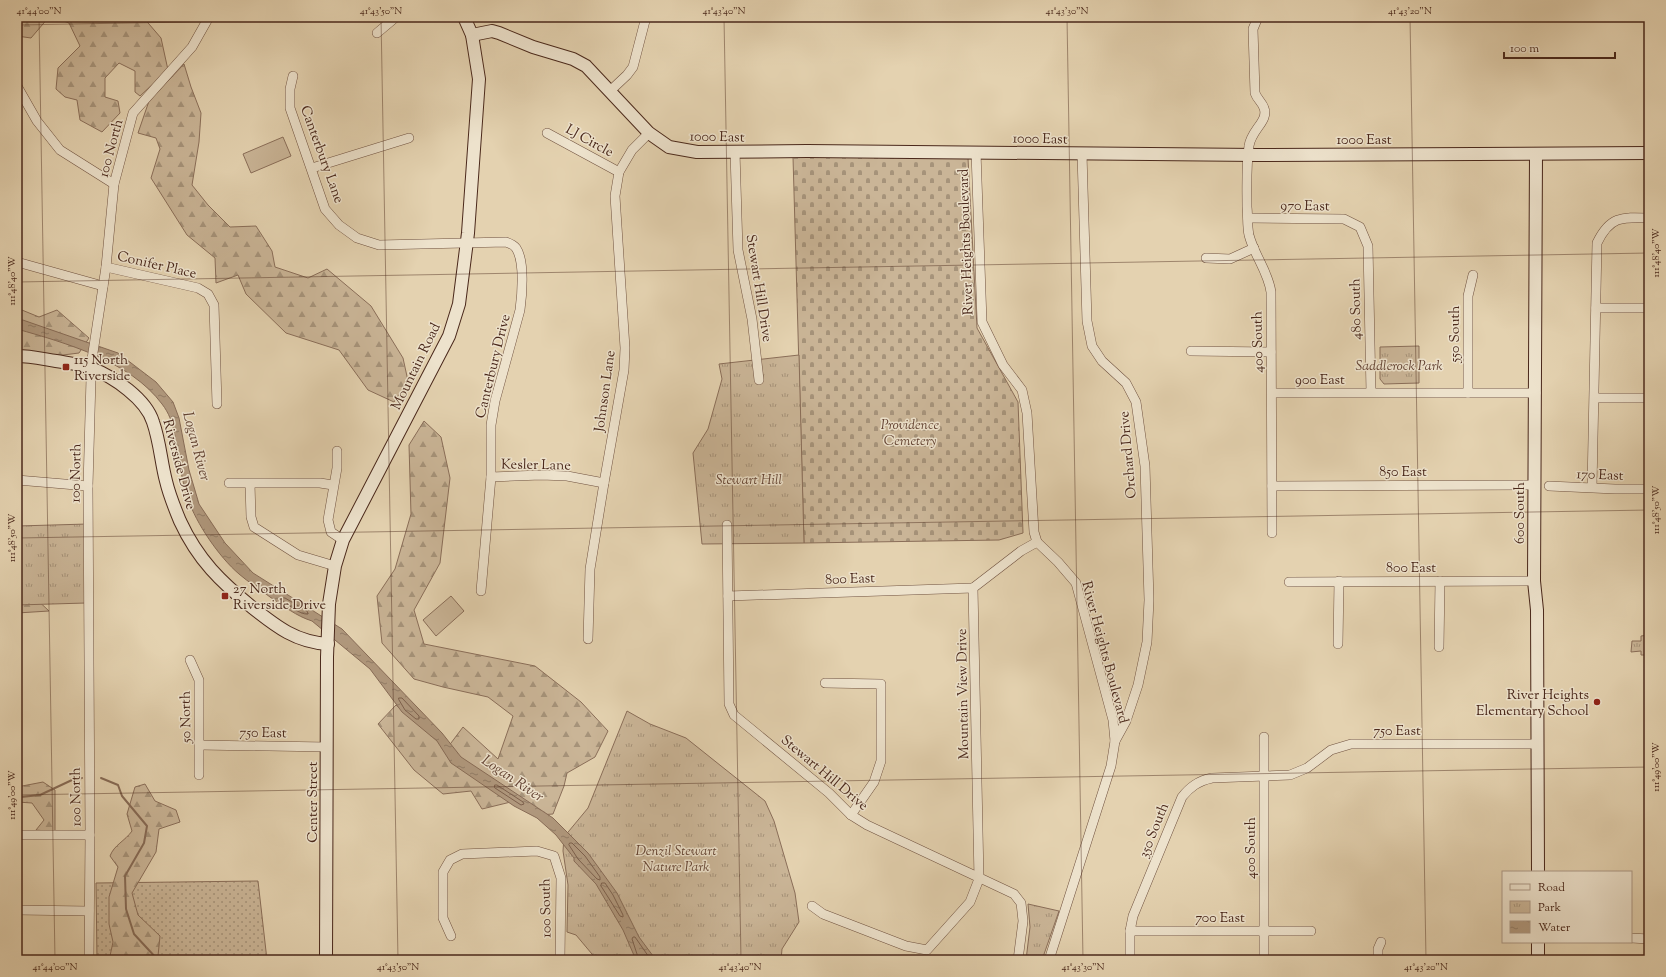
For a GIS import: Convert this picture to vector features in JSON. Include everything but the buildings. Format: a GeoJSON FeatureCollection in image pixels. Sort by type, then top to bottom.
{"type":"FeatureCollection","features":[{"type":"Feature","properties":{"kind":"street","name":"100 North"},"geometry":{"type":"LineString","coordinates":[[89,960],[90,835],[88,486],[92,362],[106,267],[114,184],[133,113],[192,46],[210,17]]}},
{"type":"Feature","properties":{"kind":"street"},"geometry":{"type":"LineString","coordinates":[[377,33],[396,17]]}},
{"type":"Feature","properties":{"kind":"street","name":"Mountain Road"},"geometry":{"type":"LineString","coordinates":[[328,644],[329,604],[335,566],[343,540],[449,336],[459,304],[467,242],[478,79],[472,35],[464,17]]}},
{"type":"Feature","properties":{"kind":"street"},"geometry":{"type":"LineString","coordinates":[[610,91],[627,75],[632,67],[646,17]]}},
{"type":"Feature","properties":{"kind":"street","name":"400 South"},"geometry":{"type":"LineString","coordinates":[[1258,17],[1253,29],[1255,93],[1257,99],[1265,109],[1265,115],[1264,120],[1254,130],[1250,137],[1248,155],[1248,234],[1269,281],[1272,393],[1272,533]]}},
{"type":"Feature","properties":{"kind":"street","name":"1000 East"},"geometry":{"type":"LineString","coordinates":[[472,35],[492,31],[533,47],[573,59],[586,66],[649,133],[669,147],[684,151],[735,152],[807,150],[1248,155],[1649,153]]}},
{"type":"Feature","properties":{"kind":"street","name":"Canterbury Lane"},"geometry":{"type":"LineString","coordinates":[[292,76],[290,108],[326,209],[339,225],[357,238],[379,245],[467,242]]}},
{"type":"Feature","properties":{"kind":"street"},"geometry":{"type":"LineString","coordinates":[[17,86],[37,121],[60,150],[114,184]]}},
{"type":"Feature","properties":{"kind":"street","name":"LJ Circle"},"geometry":{"type":"LineString","coordinates":[[547,133],[619,172]]}},
{"type":"Feature","properties":{"kind":"street","name":"Johnson Lane"},"geometry":{"type":"LineString","coordinates":[[588,639],[590,569],[624,370],[625,348],[615,196],[619,172],[632,150],[649,133]]}},
{"type":"Feature","properties":{"kind":"street"},"geometry":{"type":"LineString","coordinates":[[312,168],[409,138]]}},
{"type":"Feature","properties":{"kind":"street","name":"Stewart Hill Drive"},"geometry":{"type":"LineString","coordinates":[[735,152],[738,250],[752,319],[759,380]]}},
{"type":"Feature","properties":{"kind":"street","name":"River Heights Boulevard"},"geometry":{"type":"LineString","coordinates":[[976,152],[982,322],[1003,365],[1022,390],[1027,413],[1034,532],[1037,542],[1058,562],[1076,583],[1113,720],[1114,741],[1111,766],[1049,960]]}},
{"type":"Feature","properties":{"kind":"street","name":"Orchard Drive"},"geometry":{"type":"LineString","coordinates":[[1082,154],[1087,321],[1092,346],[1102,361],[1126,383],[1136,402],[1145,466],[1149,600],[1148,642],[1138,684],[1126,721],[1114,741]]}},
{"type":"Feature","properties":{"kind":"street","name":"600 South"},"geometry":{"type":"LineString","coordinates":[[1536,154],[1534,581],[1537,610],[1538,871]]}},
{"type":"Feature","properties":{"kind":"street"},"geometry":{"type":"LineString","coordinates":[[1592,487],[1597,243],[1602,231],[1617,219],[1626,217],[1649,218]]}},
{"type":"Feature","properties":{"kind":"street","name":"970 East"},"geometry":{"type":"LineString","coordinates":[[1248,218],[1344,219],[1360,227]]}},
{"type":"Feature","properties":{"kind":"street","name":"480 South"},"geometry":{"type":"LineString","coordinates":[[1360,227],[1368,246],[1371,392]]}},
{"type":"Feature","properties":{"kind":"street","name":"Canterbury Drive"},"geometry":{"type":"LineString","coordinates":[[467,242],[506,242],[516,247],[521,256],[522,295],[520,310],[495,400],[491,425],[491,477],[481,591]]}},
{"type":"Feature","properties":{"kind":"street"},"geometry":{"type":"LineString","coordinates":[[1206,258],[1230,259],[1254,248]]}},
{"type":"Feature","properties":{"kind":"street"},"geometry":{"type":"LineString","coordinates":[[17,262],[103,286]]}},
{"type":"Feature","properties":{"kind":"street","name":"Conifer Place"},"geometry":{"type":"LineString","coordinates":[[106,267],[198,288],[208,294],[214,305],[217,404]]}},
{"type":"Feature","properties":{"kind":"street","name":"550 South"},"geometry":{"type":"LineString","coordinates":[[1468,393],[1468,296],[1473,275]]}},
{"type":"Feature","properties":{"kind":"street"},"geometry":{"type":"LineString","coordinates":[[1596,308],[1649,308]]}},
{"type":"Feature","properties":{"kind":"street"},"geometry":{"type":"LineString","coordinates":[[1191,351],[1271,352]]}},
{"type":"Feature","properties":{"kind":"street","name":"Riverside Drive"},"geometry":{"type":"LineString","coordinates":[[17,356],[81,365],[92,362],[128,390],[148,409],[161,449],[166,482],[180,522],[208,568],[226,586],[263,616],[293,636],[311,643],[328,644]]}},
{"type":"Feature","properties":{"kind":"street","name":"900 East"},"geometry":{"type":"LineString","coordinates":[[1272,393],[1536,393]]}},
{"type":"Feature","properties":{"kind":"street"},"geometry":{"type":"LineString","coordinates":[[1595,398],[1649,398]]}},
{"type":"Feature","properties":{"kind":"street"},"geometry":{"type":"LineString","coordinates":[[337,451],[334,485],[328,520],[331,532],[343,540]]}},
{"type":"Feature","properties":{"kind":"street","name":"Kesler Lane"},"geometry":{"type":"LineString","coordinates":[[491,477],[541,475],[567,476],[604,483]]}},
{"type":"Feature","properties":{"kind":"street"},"geometry":{"type":"LineString","coordinates":[[17,480],[88,486]]}},
{"type":"Feature","properties":{"kind":"street"},"geometry":{"type":"LineString","coordinates":[[229,483],[320,483],[334,485]]}},
{"type":"Feature","properties":{"kind":"street"},"geometry":{"type":"LineString","coordinates":[[250,484],[250,517],[254,527],[298,556],[335,566]]}},
{"type":"Feature","properties":{"kind":"street","name":"850 East"},"geometry":{"type":"LineString","coordinates":[[1272,486],[1534,484]]}},
{"type":"Feature","properties":{"kind":"street","name":"170 East"},"geometry":{"type":"LineString","coordinates":[[1549,486],[1615,489],[1649,488]]}},
{"type":"Feature","properties":{"kind":"street","name":"Stewart Hill Drive"},"geometry":{"type":"LineString","coordinates":[[727,525],[729,704],[734,715],[829,793],[851,815],[867,825],[1014,894],[1021,903],[1023,921],[1018,960]]}},
{"type":"Feature","properties":{"kind":"street"},"geometry":{"type":"LineString","coordinates":[[973,588],[1021,551],[1037,542]]}},
{"type":"Feature","properties":{"kind":"street"},"geometry":{"type":"LineString","coordinates":[[1440,581],[1440,647]]}},
{"type":"Feature","properties":{"kind":"street","name":"800 East"},"geometry":{"type":"LineString","coordinates":[[1289,582],[1534,581]]}},
{"type":"Feature","properties":{"kind":"street"},"geometry":{"type":"LineString","coordinates":[[1338,644],[1339,582]]}},
{"type":"Feature","properties":{"kind":"street","name":"800 East"},"geometry":{"type":"LineString","coordinates":[[728,596],[973,588]]}},
{"type":"Feature","properties":{"kind":"street","name":"Mountain View Drive"},"geometry":{"type":"LineString","coordinates":[[973,588],[979,878]]}},
{"type":"Feature","properties":{"kind":"street","name":"Center Street"},"geometry":{"type":"LineString","coordinates":[[326,960],[328,644]]}},
{"type":"Feature","properties":{"kind":"street","name":"50 North"},"geometry":{"type":"LineString","coordinates":[[190,660],[199,680],[199,775]]}},
{"type":"Feature","properties":{"kind":"street"},"geometry":{"type":"LineString","coordinates":[[825,683],[881,684],[881,761],[874,782],[851,815]]}},
{"type":"Feature","properties":{"kind":"street","name":"400 South"},"geometry":{"type":"LineString","coordinates":[[1264,737],[1264,960]]}},
{"type":"Feature","properties":{"kind":"street","name":"750 East"},"geometry":{"type":"LineString","coordinates":[[1264,777],[1290,775],[1308,768],[1331,750],[1351,744],[1537,744]]}},
{"type":"Feature","properties":{"kind":"street","name":"750 East"},"geometry":{"type":"LineString","coordinates":[[200,745],[327,747]]}},
{"type":"Feature","properties":{"kind":"street","name":"350 South"},"geometry":{"type":"LineString","coordinates":[[1130,960],[1130,931],[1134,916],[1182,798],[1190,788],[1200,781],[1212,778],[1264,777]]}},
{"type":"Feature","properties":{"kind":"street"},"geometry":{"type":"LineString","coordinates":[[17,835],[90,835]]}},
{"type":"Feature","properties":{"kind":"street","name":"100 South"},"geometry":{"type":"LineString","coordinates":[[450,936],[443,918],[443,872],[450,860],[462,854],[537,851],[554,856],[561,878],[560,960]]}},
{"type":"Feature","properties":{"kind":"street"},"geometry":{"type":"LineString","coordinates":[[812,906],[823,914],[906,946],[927,950],[970,902],[979,878]]}},
{"type":"Feature","properties":{"kind":"street"},"geometry":{"type":"LineString","coordinates":[[17,910],[89,911]]}},
{"type":"Feature","properties":{"kind":"street","name":"700 East"},"geometry":{"type":"LineString","coordinates":[[1130,931],[1311,931]]}},
{"type":"Feature","properties":{"kind":"street"},"geometry":{"type":"LineString","coordinates":[[1632,938],[1649,939]]}},
{"type":"Feature","properties":{"kind":"street"},"geometry":{"type":"LineString","coordinates":[[1378,960],[1378,949],[1381,942]]}},
{"type":"Feature","properties":{"kind":"street"},"geometry":{"type":"LineString","coordinates":[[1538,943],[1538,960]]}},
{"type":"Feature","properties":{"kind":"green space"},"geometry":{"type":"Polygon","coordinates":[[[17,17],[49,17],[31,38],[17,36],[17,17]]]}},
{"type":"Feature","properties":{"kind":"green space"},"geometry":{"type":"Polygon","coordinates":[[[53,17],[143,17],[161,38],[168,70],[140,96],[135,92],[135,71],[119,63],[105,78],[105,97],[118,101],[120,113],[102,132],[80,120],[77,100],[65,97],[56,89],[58,68],[80,46],[69,23],[53,17]]]}},
{"type":"Feature","properties":{"kind":"green space"},"geometry":{"type":"Polygon","coordinates":[[[184,64],[201,113],[199,142],[192,185],[208,205],[230,227],[256,226],[272,251],[275,267],[308,278],[327,269],[371,306],[403,358],[408,381],[394,402],[368,390],[339,350],[286,333],[246,294],[238,275],[216,283],[215,258],[187,235],[151,178],[160,149],[156,138],[138,133],[149,101],[184,64]]]}},
{"type":"Feature","properties":{"kind":"green space"},"geometry":{"type":"Polygon","coordinates":[[[283,137],[291,156],[251,173],[243,154],[283,137]]]}},
{"type":"Feature","properties":{"kind":"green space","name":"Providence Cemetery"},"geometry":{"type":"Polygon","coordinates":[[[793,157],[968,158],[977,328],[1018,402],[1023,533],[999,540],[804,543],[793,157]]]}},
{"type":"Feature","properties":{"kind":"green space"},"geometry":{"type":"Polygon","coordinates":[[[17,308],[39,317],[57,310],[89,338],[79,353],[55,356],[17,351],[17,308]]]}},
{"type":"Feature","properties":{"kind":"green space","name":"Saddlerock Park"},"geometry":{"type":"Polygon","coordinates":[[[1419,346],[1419,383],[1384,384],[1380,379],[1380,347],[1419,346]]]}},
{"type":"Feature","properties":{"kind":"green space","name":"Stewart Hill"},"geometry":{"type":"Polygon","coordinates":[[[799,355],[804,543],[702,544],[693,453],[708,429],[722,379],[719,364],[799,355]]]}},
{"type":"Feature","properties":{"kind":"green space"},"geometry":{"type":"Polygon","coordinates":[[[424,421],[441,437],[450,478],[440,563],[414,610],[424,644],[535,666],[581,702],[608,731],[595,757],[567,773],[564,786],[553,814],[539,815],[519,800],[482,809],[471,791],[443,794],[414,770],[378,724],[396,705],[448,747],[463,727],[498,759],[513,716],[488,697],[414,679],[382,643],[377,596],[395,569],[411,514],[409,445],[424,421]]]}},
{"type":"Feature","properties":{"kind":"green space"},"geometry":{"type":"Polygon","coordinates":[[[88,524],[86,603],[17,605],[17,526],[88,524]]]}},
{"type":"Feature","properties":{"kind":"green space"},"geometry":{"type":"Polygon","coordinates":[[[17,591],[32,595],[49,611],[17,613],[17,591]]]}},
{"type":"Feature","properties":{"kind":"green space"},"geometry":{"type":"Polygon","coordinates":[[[451,596],[464,611],[436,636],[423,620],[451,596]]]}},
{"type":"Feature","properties":{"kind":"green space"},"geometry":{"type":"Polygon","coordinates":[[[1649,635],[1649,655],[1641,655],[1641,651],[1631,652],[1632,641],[1641,641],[1641,636],[1649,635]]]}},
{"type":"Feature","properties":{"kind":"green space","name":"Denzil Stewart Nature Park"},"geometry":{"type":"Polygon","coordinates":[[[627,711],[650,724],[686,738],[765,801],[774,821],[795,893],[799,922],[782,949],[781,960],[597,960],[576,935],[567,932],[568,885],[563,851],[564,837],[588,808],[627,711]]]}},
{"type":"Feature","properties":{"kind":"green space"},"geometry":{"type":"Polygon","coordinates":[[[43,782],[55,790],[55,832],[36,830],[44,820],[32,803],[17,802],[17,787],[43,782]]]}},
{"type":"Feature","properties":{"kind":"green space"},"geometry":{"type":"Polygon","coordinates":[[[145,784],[155,801],[176,810],[180,822],[159,829],[156,852],[132,893],[138,915],[160,936],[158,956],[128,960],[110,956],[113,942],[109,924],[109,897],[118,867],[110,856],[114,849],[132,831],[127,814],[135,787],[145,784]]]}},
{"type":"Feature","properties":{"kind":"green space"},"geometry":{"type":"Polygon","coordinates":[[[258,881],[267,960],[97,960],[96,883],[258,881]]]}},
{"type":"Feature","properties":{"kind":"green space"},"geometry":{"type":"Polygon","coordinates":[[[1028,904],[1059,911],[1042,960],[1026,960],[1030,927],[1028,904]]]}},
{"type":"Feature","properties":{"kind":"water"},"geometry":{"type":"Polygon","coordinates":[[[17,318],[118,353],[156,382],[173,402],[179,418],[189,470],[199,504],[225,543],[253,573],[342,629],[442,733],[461,757],[553,818],[588,853],[617,893],[639,937],[656,960],[636,960],[623,930],[596,884],[574,861],[574,858],[556,835],[537,818],[514,806],[451,763],[437,741],[402,712],[370,669],[312,621],[290,610],[270,597],[231,567],[202,529],[192,508],[184,486],[170,418],[162,404],[149,389],[133,376],[96,356],[56,341],[17,329],[17,318]]]}},
{"type":"Feature","properties":{"kind":"waterway"},"geometry":{"type":"LineString","coordinates":[[17,794],[21,797],[40,795],[72,780],[82,778]]}},
{"type":"Feature","properties":{"kind":"waterway"},"geometry":{"type":"LineString","coordinates":[[101,778],[118,785],[122,796],[147,826],[144,843],[125,876],[126,909],[134,934],[158,960]]}},
{"type":"Feature","properties":{"kind":"place","name":"115 North Riverside"},"geometry":{"type":"Point","coordinates":[66,367]}},
{"type":"Feature","properties":{"kind":"place","name":"27 North Riverside Drive"},"geometry":{"type":"Point","coordinates":[225,596]}},
{"type":"Feature","properties":{"kind":"place","name":"River Heights Elementary School"},"geometry":{"type":"Point","coordinates":[1597,702]}},
{"type":"Feature","properties":{"kind":"water label","name":"Logan River"},"geometry":{"type":"Point","coordinates":[197,446]}},
{"type":"Feature","properties":{"kind":"water label","name":"Logan River"},"geometry":{"type":"Point","coordinates":[513,778]}}]}
